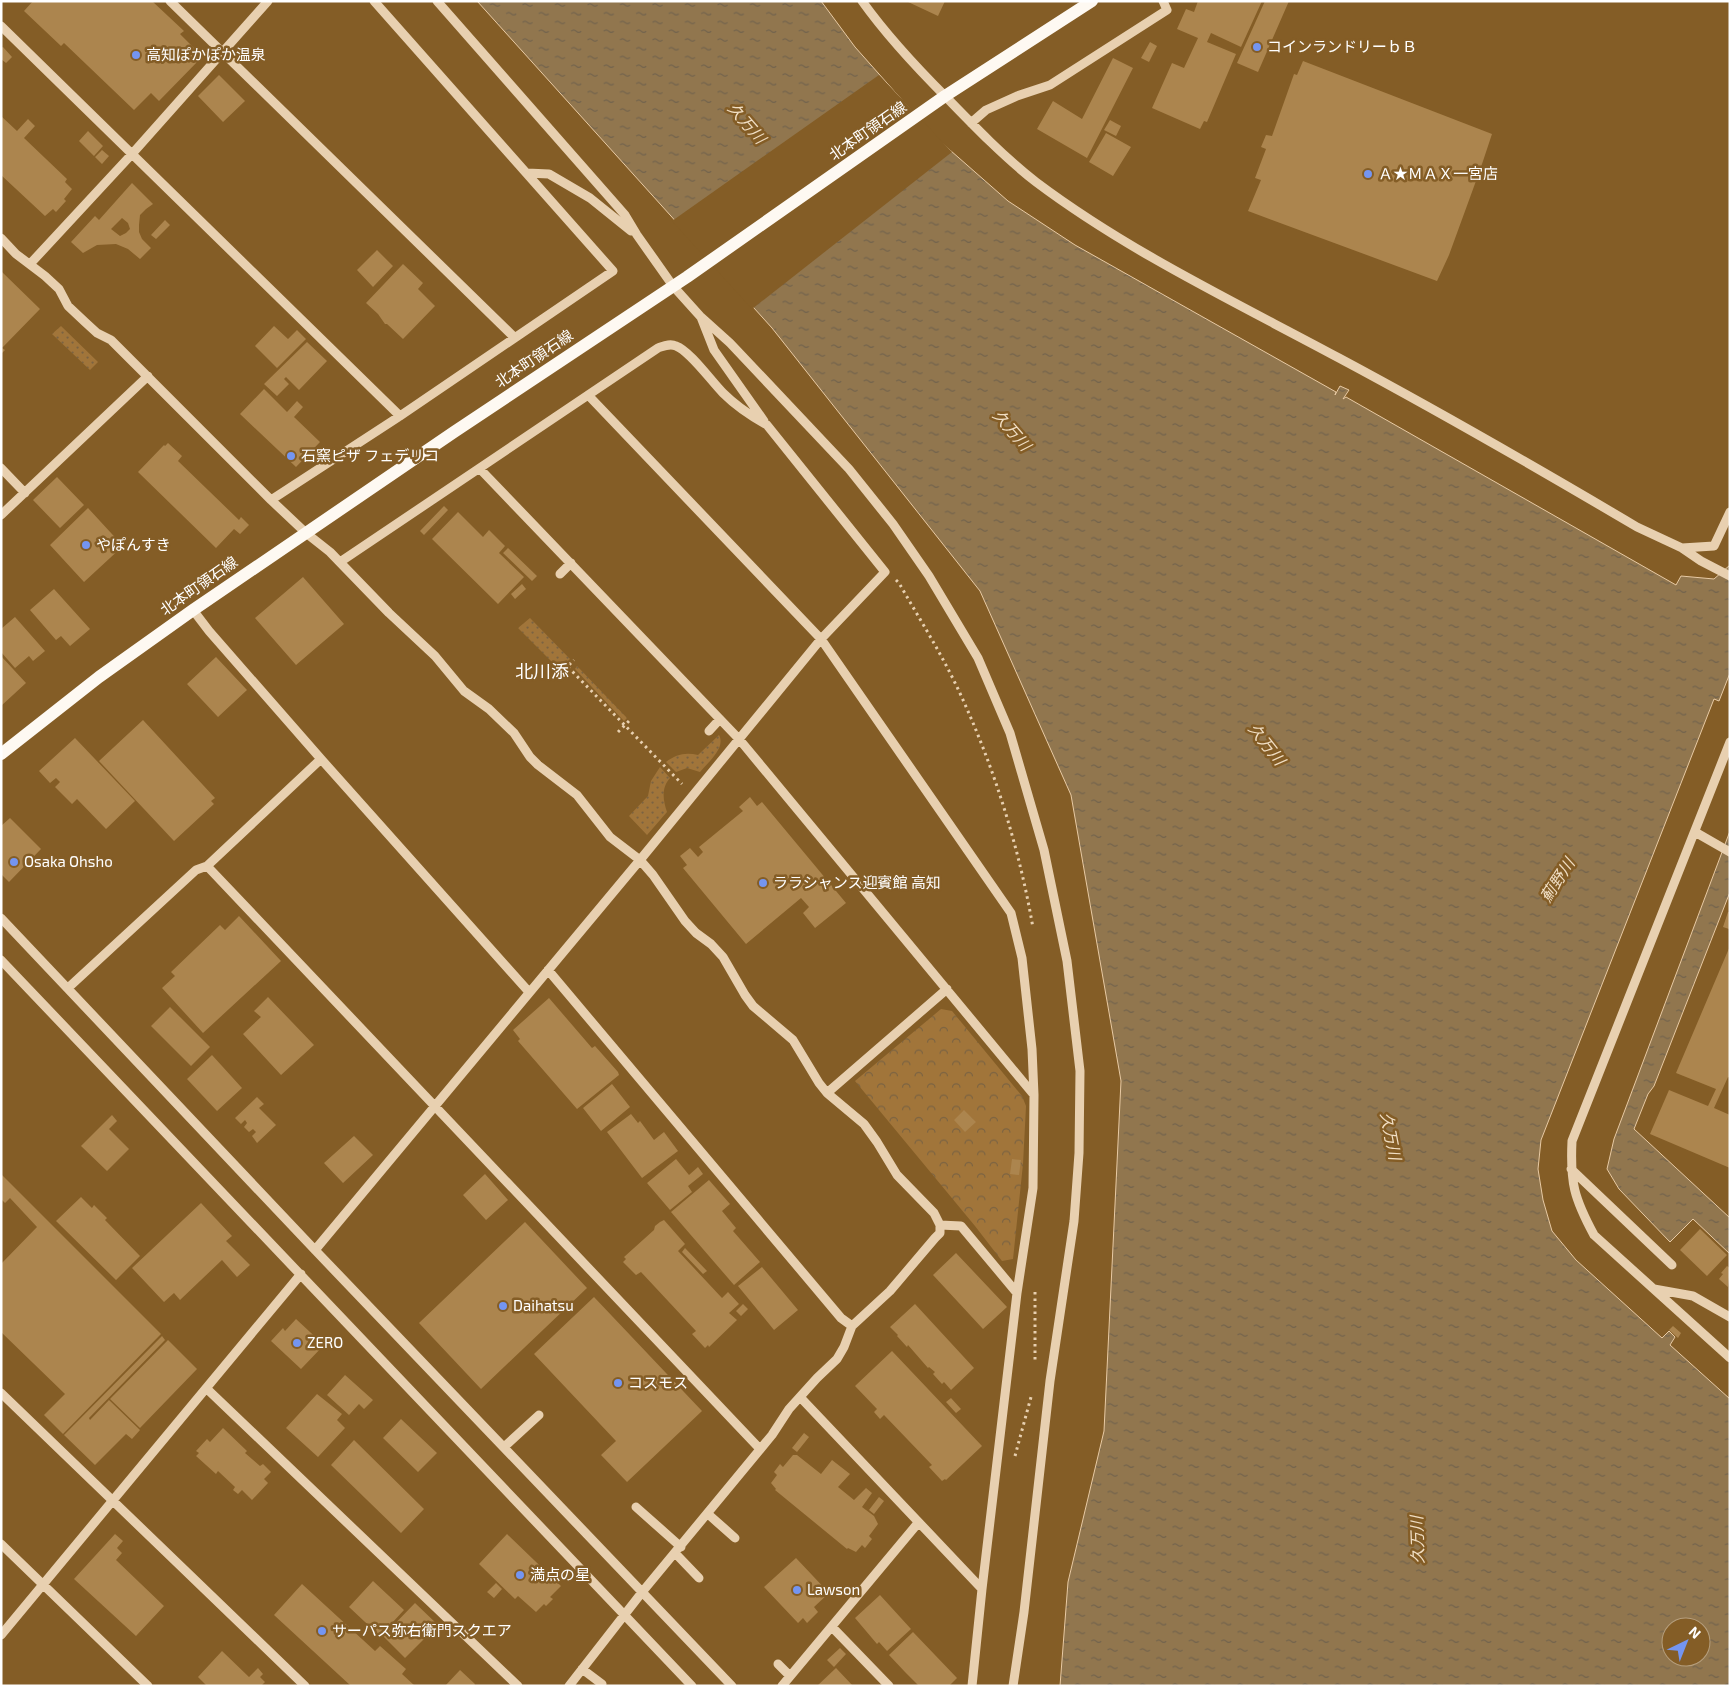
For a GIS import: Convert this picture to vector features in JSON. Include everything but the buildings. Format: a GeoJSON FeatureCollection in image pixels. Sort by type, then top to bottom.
{"type":"FeatureCollection","features":[{"type":"Feature","properties":{"kind":"main road","name":"北本町領石線"},"geometry":{"type":"LineString","coordinates":[[1,754],[99,677],[192,610],[687,277],[946,96],[1092,1]]}},
{"type":"Feature","properties":{"kind":"street"},"geometry":{"type":"LineString","coordinates":[[170,1],[514,337]]}},
{"type":"Feature","properties":{"kind":"street"},"geometry":{"type":"LineString","coordinates":[[30,264],[132,154],[268,1]]}},
{"type":"Feature","properties":{"kind":"street"},"geometry":{"type":"LineString","coordinates":[[272,500],[400,416],[613,271],[374,1]]}},
{"type":"Feature","properties":{"kind":"street"},"geometry":{"type":"LineString","coordinates":[[437,1],[625,215],[673,286],[700,316],[730,343],[849,469],[893,524],[928,576],[978,658],[1010,733],[1044,850],[1067,961],[1078,1062],[1079,1153],[1074,1221],[1050,1381],[1024,1612],[1013,1686]]}},
{"type":"Feature","properties":{"kind":"street"},"geometry":{"type":"LineString","coordinates":[[862,1],[887,34],[930,82],[971,123],[998,149],[1070,206],[1128,243],[1383,383],[1637,527],[1682,548],[1701,561],[1730,576]]}},
{"type":"Feature","properties":{"kind":"street"},"geometry":{"type":"LineString","coordinates":[[971,123],[986,110],[1017,96],[1050,85],[1167,10],[1163,1]]}},
{"type":"Feature","properties":{"kind":"street"},"geometry":{"type":"LineString","coordinates":[[1,26],[400,416]]}},
{"type":"Feature","properties":{"kind":"street"},"geometry":{"type":"LineString","coordinates":[[527,173],[549,174],[590,198],[637,235]]}},
{"type":"Feature","properties":{"kind":"street"},"geometry":{"type":"LineString","coordinates":[[1,238],[16,254],[59,289],[68,306],[97,332],[111,340],[306,533],[340,562],[389,613],[435,656],[464,691],[489,709],[514,733],[530,757],[577,795],[610,837],[640,860],[653,874],[685,921],[723,957],[753,1006],[793,1040],[812,1073],[827,1093],[864,1124],[897,1175],[928,1205],[940,1225],[940,1233],[890,1292],[852,1326],[837,1359],[784,1416],[760,1450],[643,1591],[569,1686]]}},
{"type":"Feature","properties":{"kind":"street"},"geometry":{"type":"LineString","coordinates":[[315,1250],[640,860],[821,639],[885,572],[767,425],[714,350],[700,316]]}},
{"type":"Feature","properties":{"kind":"street"},"geometry":{"type":"LineString","coordinates":[[340,562],[658,348],[667,344],[676,345],[686,352],[724,394],[745,412],[767,425]]}},
{"type":"Feature","properties":{"kind":"street"},"geometry":{"type":"LineString","coordinates":[[1,515],[148,376]]}},
{"type":"Feature","properties":{"kind":"street"},"geometry":{"type":"LineString","coordinates":[[588,395],[821,639],[1011,913],[1022,958],[1032,1049],[1034,1095],[1033,1188],[1017,1293],[972,1686]]}},
{"type":"Feature","properties":{"kind":"street"},"geometry":{"type":"LineString","coordinates":[[1,468],[24,493]]}},
{"type":"Feature","properties":{"kind":"street"},"geometry":{"type":"LineString","coordinates":[[480,469],[739,739],[1034,1095]]}},
{"type":"Feature","properties":{"kind":"street"},"geometry":{"type":"LineString","coordinates":[[1682,548],[1714,546],[1730,512]]}},
{"type":"Feature","properties":{"kind":"street"},"geometry":{"type":"LineString","coordinates":[[560,574],[571,563]]}},
{"type":"Feature","properties":{"kind":"street"},"geometry":{"type":"LineString","coordinates":[[192,610],[321,759],[529,992]]}},
{"type":"Feature","properties":{"kind":"street"},"geometry":{"type":"LineString","coordinates":[[709,731],[720,719]]}},
{"type":"Feature","properties":{"kind":"street"},"geometry":{"type":"LineString","coordinates":[[1730,742],[1572,1141],[1571,1169],[1574,1190],[1581,1212],[1594,1235],[1730,1358]]}},
{"type":"Feature","properties":{"kind":"street"},"geometry":{"type":"LineString","coordinates":[[68,988],[196,870],[206,866],[321,759]]}},
{"type":"Feature","properties":{"kind":"street"},"geometry":{"type":"LineString","coordinates":[[1695,832],[1730,852]]}},
{"type":"Feature","properties":{"kind":"street"},"geometry":{"type":"LineString","coordinates":[[206,866],[760,1450]]}},
{"type":"Feature","properties":{"kind":"street"},"geometry":{"type":"LineString","coordinates":[[1,918],[732,1686]]}},
{"type":"Feature","properties":{"kind":"street"},"geometry":{"type":"LineString","coordinates":[[1,960],[692,1686]]}},
{"type":"Feature","properties":{"kind":"street"},"geometry":{"type":"LineString","coordinates":[[548,970],[841,1318],[852,1326]]}},
{"type":"Feature","properties":{"kind":"street"},"geometry":{"type":"LineString","coordinates":[[827,1093],[947,988]]}},
{"type":"Feature","properties":{"kind":"street"},"geometry":{"type":"LineString","coordinates":[[1571,1169],[1672,1265]]}},
{"type":"Feature","properties":{"kind":"street"},"geometry":{"type":"LineString","coordinates":[[940,1225],[961,1226],[1017,1293]]}},
{"type":"Feature","properties":{"kind":"street"},"geometry":{"type":"LineString","coordinates":[[1,1635],[301,1274]]}},
{"type":"Feature","properties":{"kind":"street"},"geometry":{"type":"LineString","coordinates":[[1654,1289],[1693,1296],[1730,1317]]}},
{"type":"Feature","properties":{"kind":"street"},"geometry":{"type":"LineString","coordinates":[[206,1388],[518,1686]]}},
{"type":"Feature","properties":{"kind":"street"},"geometry":{"type":"LineString","coordinates":[[1,1393],[305,1686]]}},
{"type":"Feature","properties":{"kind":"street"},"geometry":{"type":"LineString","coordinates":[[800,1397],[982,1589]]}},
{"type":"Feature","properties":{"kind":"street"},"geometry":{"type":"LineString","coordinates":[[504,1447],[539,1415]]}},
{"type":"Feature","properties":{"kind":"street"},"geometry":{"type":"LineString","coordinates":[[636,1507],[678,1550],[699,1578]]}},
{"type":"Feature","properties":{"kind":"street"},"geometry":{"type":"LineString","coordinates":[[708,1514],[735,1538]]}},
{"type":"Feature","properties":{"kind":"street"},"geometry":{"type":"LineString","coordinates":[[782,1686],[918,1523]]}},
{"type":"Feature","properties":{"kind":"street"},"geometry":{"type":"LineString","coordinates":[[1,1544],[148,1686]]}},
{"type":"Feature","properties":{"kind":"street"},"geometry":{"type":"LineString","coordinates":[[832,1627],[889,1686]]}},
{"type":"Feature","properties":{"kind":"street"},"geometry":{"type":"LineString","coordinates":[[778,1664],[790,1676]]}},
{"type":"Feature","properties":{"kind":"street"},"geometry":{"type":"LineString","coordinates":[[582,1668],[602,1684]]}},
{"type":"Feature","properties":{"kind":"path"},"geometry":{"type":"LineString","coordinates":[[885,572],[899,583],[936,647],[958,689],[977,734],[1018,857],[1034,936]]}},
{"type":"Feature","properties":{"kind":"path"},"geometry":{"type":"LineString","coordinates":[[560,674],[574,660]]}},
{"type":"Feature","properties":{"kind":"path"},"geometry":{"type":"LineString","coordinates":[[568,667],[693,795]]}},
{"type":"Feature","properties":{"kind":"path"},"geometry":{"type":"LineString","coordinates":[[618,732],[630,720]]}},
{"type":"Feature","properties":{"kind":"path"},"geometry":{"type":"LineString","coordinates":[[1034,1370],[1035,1284]]}},
{"type":"Feature","properties":{"kind":"path"},"geometry":{"type":"LineString","coordinates":[[1014,1462],[1031,1396]]}},
{"type":"Feature","properties":{"kind":"green space"},"geometry":{"type":"Polygon","coordinates":[[[61,326],[98,362],[90,370],[52,334],[61,326]]]}},
{"type":"Feature","properties":{"kind":"green space"},"geometry":{"type":"Polygon","coordinates":[[[530,618],[570,659],[559,669],[518,628],[530,618]]]}},
{"type":"Feature","properties":{"kind":"green space"},"geometry":{"type":"Polygon","coordinates":[[[577,666],[627,718],[624,721],[575,669],[577,666]]]}},
{"type":"Feature","properties":{"kind":"green space"},"geometry":{"type":"Polygon","coordinates":[[[719,735],[721,740],[718,750],[700,772],[687,768],[676,772],[666,762],[681,754],[698,755],[719,735]]]}},
{"type":"Feature","properties":{"kind":"green space"},"geometry":{"type":"Polygon","coordinates":[[[660,767],[670,778],[665,786],[664,794],[667,812],[647,835],[629,816],[648,796],[651,781],[660,767]]]}},
{"type":"Feature","properties":{"kind":"green space"},"geometry":{"type":"Polygon","coordinates":[[[941,1009],[952,1011],[1022,1096],[1026,1106],[1023,1164],[1013,1259],[1002,1261],[855,1081],[941,1009]]]}},
{"type":"Feature","properties":{"kind":"water"},"geometry":{"type":"Polygon","coordinates":[[[477,1],[821,1],[855,47],[934,136],[1008,201],[1075,245],[1336,392],[1335,395],[1340,386],[1349,390],[1343,399],[1346,397],[1676,585],[1681,576],[1714,579],[1730,565],[1730,673],[1719,701],[1714,699],[1541,1140],[1538,1169],[1543,1200],[1552,1231],[1576,1260],[1662,1338],[1669,1331],[1675,1337],[1670,1345],[1730,1399],[1730,1686],[1060,1686],[1068,1582],[1104,1431],[1121,1081],[1071,795],[980,591],[772,328],[477,1]]]}},
{"type":"Feature","properties":{"kind":"water"},"geometry":{"type":"Polygon","coordinates":[[[1730,831],[1730,892],[1654,1086],[1648,1094],[1634,1129],[1730,1218],[1730,1254],[1693,1219],[1670,1242],[1619,1189],[1607,1169],[1614,1139],[1730,831]]]}},
{"type":"Feature","properties":{"kind":"pier"},"geometry":{"type":"Polygon","coordinates":[[[879,75],[952,152],[752,309],[672,221],[879,75]]]}},
{"type":"Feature","properties":{"kind":"place","name":"コインランドリーｂＢ"},"geometry":{"type":"Point","coordinates":[1257,47]}},
{"type":"Feature","properties":{"kind":"place","name":"高知ぽかぽか温泉"},"geometry":{"type":"Point","coordinates":[136,55]}},
{"type":"Feature","properties":{"kind":"place","name":"Ａ★ＭＡＸ一宮店"},"geometry":{"type":"Point","coordinates":[1368,174]}},
{"type":"Feature","properties":{"kind":"place","name":"石窯ピザ フェデリコ"},"geometry":{"type":"Point","coordinates":[291,456]}},
{"type":"Feature","properties":{"kind":"place","name":"やぽんすき"},"geometry":{"type":"Point","coordinates":[86,545]}},
{"type":"Feature","properties":{"kind":"place","name":"Osaka Ohsho"},"geometry":{"type":"Point","coordinates":[14,862]}},
{"type":"Feature","properties":{"kind":"place","name":"ララシャンス迎賓館 高知"},"geometry":{"type":"Point","coordinates":[763,883]}},
{"type":"Feature","properties":{"kind":"place","name":"Daihatsu"},"geometry":{"type":"Point","coordinates":[503,1306]}},
{"type":"Feature","properties":{"kind":"place","name":"ZERO"},"geometry":{"type":"Point","coordinates":[297,1343]}},
{"type":"Feature","properties":{"kind":"place","name":"コスモス"},"geometry":{"type":"Point","coordinates":[618,1383]}},
{"type":"Feature","properties":{"kind":"place","name":"満点の星"},"geometry":{"type":"Point","coordinates":[520,1575]}},
{"type":"Feature","properties":{"kind":"place","name":"Lawson"},"geometry":{"type":"Point","coordinates":[797,1590]}},
{"type":"Feature","properties":{"kind":"place","name":"サーパス弥右衛門スクエア"},"geometry":{"type":"Point","coordinates":[322,1631]}},
{"type":"Feature","properties":{"kind":"district","name":"北川添"},"geometry":{"type":"Point","coordinates":[542,672]}},
{"type":"Feature","properties":{"kind":"water label","name":"久万川"},"geometry":{"type":"Point","coordinates":[747,123]}},
{"type":"Feature","properties":{"kind":"water label","name":"久万川"},"geometry":{"type":"Point","coordinates":[1012,430]}},
{"type":"Feature","properties":{"kind":"water label","name":"久万川"},"geometry":{"type":"Point","coordinates":[1267,744]}},
{"type":"Feature","properties":{"kind":"water label","name":"薊野川"},"geometry":{"type":"Point","coordinates":[1557,880]}},
{"type":"Feature","properties":{"kind":"water label","name":"久万川"},"geometry":{"type":"Point","coordinates":[1391,1136]}},
{"type":"Feature","properties":{"kind":"water label","name":"久万川"},"geometry":{"type":"Point","coordinates":[1417,1540]}}]}
